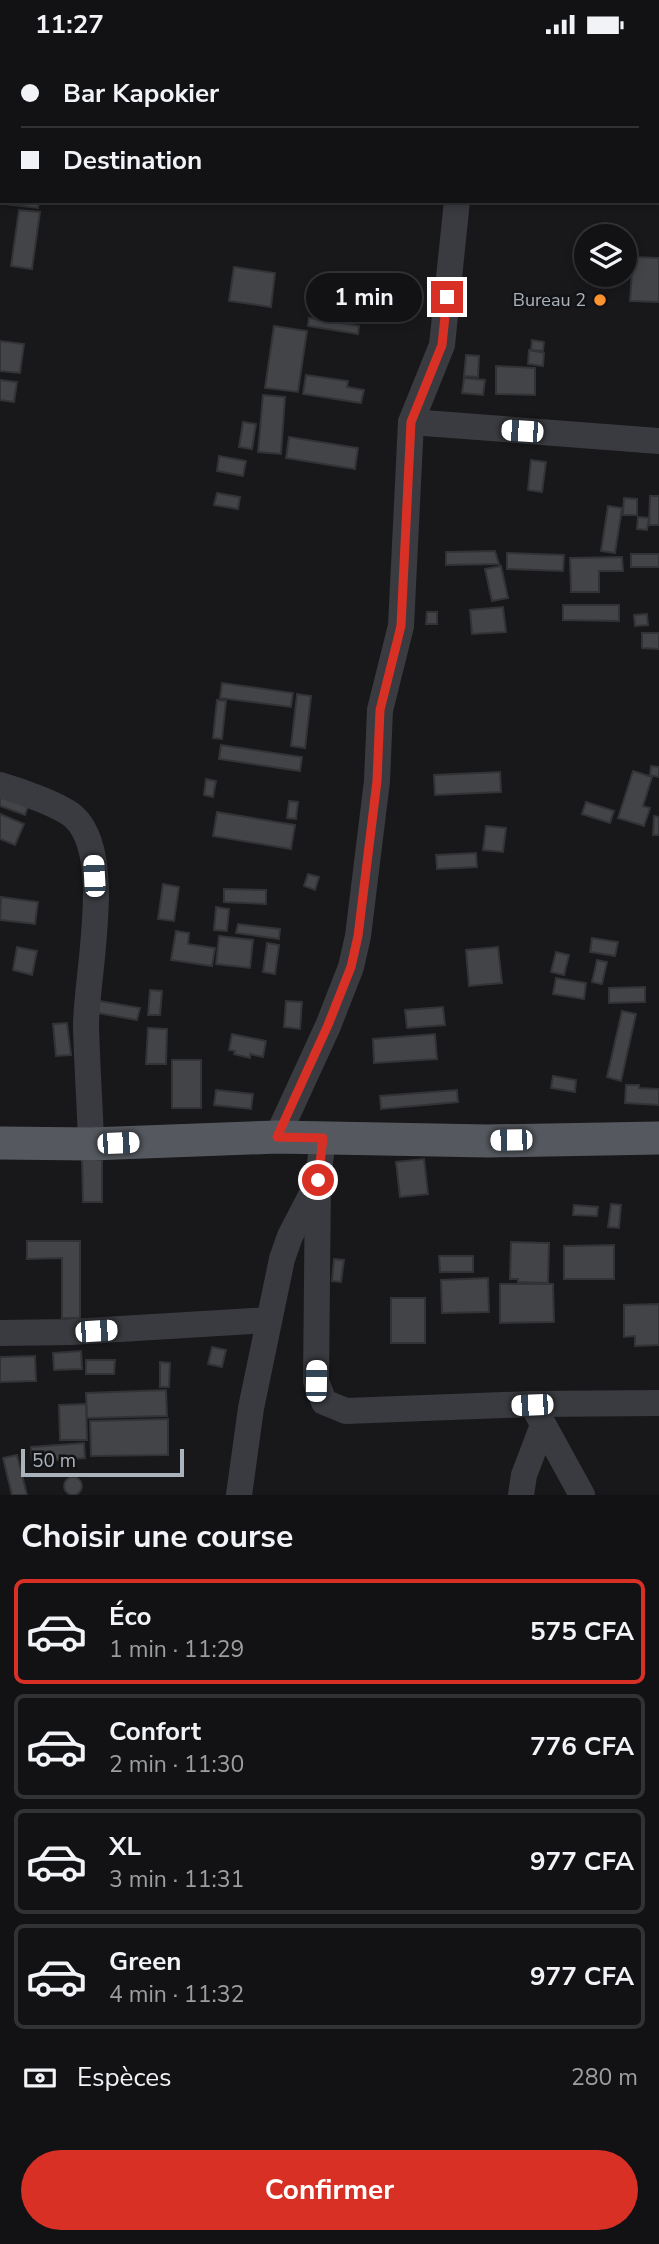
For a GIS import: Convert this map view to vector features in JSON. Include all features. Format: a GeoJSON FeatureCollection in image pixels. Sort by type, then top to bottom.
{"type":"FeatureCollection","features":[{"type":"Feature","properties":{"kind":"main road"},"geometry":{"type":"LineString","coordinates":[[0,1143],[92,1144],[277,1137],[488,1141],[659,1138]]}},
{"type":"Feature","properties":{"kind":"street"},"geometry":{"type":"LineString","coordinates":[[277,1137],[328,1025],[351,967],[358,936],[377,781],[380,710],[401,626],[411,422],[442,345],[457,203]]}},
{"type":"Feature","properties":{"kind":"street"},"geometry":{"type":"LineString","coordinates":[[411,422],[659,441]]}},
{"type":"Feature","properties":{"kind":"street"},"geometry":{"type":"LineString","coordinates":[[0,785],[24,792],[73,816],[84,832],[93,856],[96,914],[86,1024],[92,1144]]}},
{"type":"Feature","properties":{"kind":"street"},"geometry":{"type":"LineString","coordinates":[[323,1138],[318,1180],[316,1381],[324,1402],[346,1411],[537,1415],[659,1403]]}},
{"type":"Feature","properties":{"kind":"street"},"geometry":{"type":"LineString","coordinates":[[239,1495],[251,1408],[282,1259],[290,1236],[318,1180]]}},
{"type":"Feature","properties":{"kind":"street"},"geometry":{"type":"LineString","coordinates":[[0,1333],[71,1332],[269,1320]]}},
{"type":"Feature","properties":{"kind":"street"},"geometry":{"type":"LineString","coordinates":[[521,1495],[537,1415]]}},
{"type":"Feature","properties":{"kind":"street"},"geometry":{"type":"LineString","coordinates":[[537,1415],[582,1495]]}},
{"type":"Feature","properties":{"kind":"building"},"geometry":{"type":"Polygon","coordinates":[[[6,203],[39,203],[38,208],[6,203]]]}},
{"type":"Feature","properties":{"kind":"building"},"geometry":{"type":"Polygon","coordinates":[[[19,210],[40,212],[32,269],[11,266],[19,210]]]}},
{"type":"Feature","properties":{"kind":"building"},"geometry":{"type":"Polygon","coordinates":[[[637,257],[659,258],[659,302],[630,301],[631,287],[637,287],[637,257]]]}},
{"type":"Feature","properties":{"kind":"building"},"geometry":{"type":"Polygon","coordinates":[[[234,267],[275,273],[271,307],[229,301],[234,267]]]}},
{"type":"Feature","properties":{"kind":"building"},"geometry":{"type":"Polygon","coordinates":[[[309,318],[359,326],[358,334],[308,326],[309,318]]]}},
{"type":"Feature","properties":{"kind":"building"},"geometry":{"type":"Polygon","coordinates":[[[274,326],[307,331],[298,392],[265,388],[274,326]]]}},
{"type":"Feature","properties":{"kind":"building"},"geometry":{"type":"Polygon","coordinates":[[[532,340],[544,342],[543,351],[531,350],[532,340]]]}},
{"type":"Feature","properties":{"kind":"building"},"geometry":{"type":"Polygon","coordinates":[[[0,341],[24,344],[20,373],[0,371],[0,341]]]}},
{"type":"Feature","properties":{"kind":"building"},"geometry":{"type":"Polygon","coordinates":[[[529,350],[544,353],[543,366],[528,364],[529,350]]]}},
{"type":"Feature","properties":{"kind":"building"},"geometry":{"type":"Polygon","coordinates":[[[466,355],[479,356],[478,377],[464,376],[466,355]]]}},
{"type":"Feature","properties":{"kind":"building"},"geometry":{"type":"Polygon","coordinates":[[[496,366],[535,368],[535,395],[496,394],[496,366]]]}},
{"type":"Feature","properties":{"kind":"building"},"geometry":{"type":"Polygon","coordinates":[[[306,375],[348,381],[347,387],[364,390],[361,403],[303,394],[306,375]]]}},
{"type":"Feature","properties":{"kind":"building"},"geometry":{"type":"Polygon","coordinates":[[[464,378],[485,380],[483,395],[462,393],[464,378]]]}},
{"type":"Feature","properties":{"kind":"building"},"geometry":{"type":"Polygon","coordinates":[[[0,380],[17,382],[14,402],[0,400],[0,380]]]}},
{"type":"Feature","properties":{"kind":"building"},"geometry":{"type":"Polygon","coordinates":[[[263,395],[285,397],[281,454],[258,452],[263,395]]]}},
{"type":"Feature","properties":{"kind":"building"},"geometry":{"type":"Polygon","coordinates":[[[243,422],[256,424],[252,449],[239,447],[243,422]]]}},
{"type":"Feature","properties":{"kind":"building"},"geometry":{"type":"Polygon","coordinates":[[[289,437],[358,448],[355,469],[286,458],[289,437]]]}},
{"type":"Feature","properties":{"kind":"building"},"geometry":{"type":"Polygon","coordinates":[[[219,456],[246,461],[243,476],[217,471],[219,456]]]}},
{"type":"Feature","properties":{"kind":"building"},"geometry":{"type":"Polygon","coordinates":[[[531,460],[546,462],[542,492],[528,490],[531,460]]]}},
{"type":"Feature","properties":{"kind":"building"},"geometry":{"type":"Polygon","coordinates":[[[217,493],[240,497],[238,509],[214,505],[217,493]]]}},
{"type":"Feature","properties":{"kind":"building"},"geometry":{"type":"Polygon","coordinates":[[[650,496],[659,496],[659,525],[649,525],[650,496]]]}},
{"type":"Feature","properties":{"kind":"building"},"geometry":{"type":"Polygon","coordinates":[[[624,498],[637,499],[637,515],[623,515],[624,498]]]}},
{"type":"Feature","properties":{"kind":"building"},"geometry":{"type":"Polygon","coordinates":[[[608,506],[622,508],[615,553],[601,551],[608,506]]]}},
{"type":"Feature","properties":{"kind":"building"},"geometry":{"type":"Polygon","coordinates":[[[638,517],[649,518],[647,530],[637,529],[638,517]]]}},
{"type":"Feature","properties":{"kind":"building"},"geometry":{"type":"Polygon","coordinates":[[[495,551],[499,564],[446,565],[446,552],[495,551]]]}},
{"type":"Feature","properties":{"kind":"building"},"geometry":{"type":"Polygon","coordinates":[[[507,553],[564,555],[563,571],[507,569],[507,553]]]}},
{"type":"Feature","properties":{"kind":"building"},"geometry":{"type":"Polygon","coordinates":[[[631,554],[659,554],[659,567],[631,567],[631,554]]]}},
{"type":"Feature","properties":{"kind":"building"},"geometry":{"type":"Polygon","coordinates":[[[622,557],[623,571],[599,571],[599,592],[571,592],[570,558],[622,557]]]}},
{"type":"Feature","properties":{"kind":"building"},"geometry":{"type":"Polygon","coordinates":[[[501,566],[508,598],[492,601],[485,569],[501,566]]]}},
{"type":"Feature","properties":{"kind":"building"},"geometry":{"type":"Polygon","coordinates":[[[563,605],[619,605],[619,621],[563,620],[563,605]]]}},
{"type":"Feature","properties":{"kind":"building"},"geometry":{"type":"Polygon","coordinates":[[[503,607],[506,632],[472,634],[470,610],[503,607]]]}},
{"type":"Feature","properties":{"kind":"building"},"geometry":{"type":"Polygon","coordinates":[[[427,612],[437,612],[437,624],[426,624],[427,612]]]}},
{"type":"Feature","properties":{"kind":"building"},"geometry":{"type":"Polygon","coordinates":[[[647,614],[648,625],[635,626],[634,615],[647,614]]]}},
{"type":"Feature","properties":{"kind":"building"},"geometry":{"type":"Polygon","coordinates":[[[642,633],[659,633],[659,649],[642,648],[642,633]]]}},
{"type":"Feature","properties":{"kind":"building"},"geometry":{"type":"Polygon","coordinates":[[[222,683],[293,693],[291,707],[220,698],[222,683]]]}},
{"type":"Feature","properties":{"kind":"building"},"geometry":{"type":"Polygon","coordinates":[[[297,694],[311,696],[305,748],[291,746],[297,694]]]}},
{"type":"Feature","properties":{"kind":"building"},"geometry":{"type":"Polygon","coordinates":[[[217,700],[226,701],[222,739],[213,738],[217,700]]]}},
{"type":"Feature","properties":{"kind":"building"},"geometry":{"type":"Polygon","coordinates":[[[221,745],[302,757],[300,771],[219,759],[221,745]]]}},
{"type":"Feature","properties":{"kind":"building"},"geometry":{"type":"Polygon","coordinates":[[[651,766],[659,767],[659,777],[650,775],[651,766]]]}},
{"type":"Feature","properties":{"kind":"building"},"geometry":{"type":"Polygon","coordinates":[[[633,771],[652,777],[643,806],[650,808],[644,826],[618,818],[633,771]]]}},
{"type":"Feature","properties":{"kind":"building"},"geometry":{"type":"Polygon","coordinates":[[[500,772],[501,792],[435,795],[434,775],[500,772]]]}},
{"type":"Feature","properties":{"kind":"building"},"geometry":{"type":"Polygon","coordinates":[[[206,779],[216,781],[213,797],[204,795],[206,779]]]}},
{"type":"Feature","properties":{"kind":"building"},"geometry":{"type":"Polygon","coordinates":[[[0,789],[30,800],[25,815],[0,806],[0,789]]]}},
{"type":"Feature","properties":{"kind":"building"},"geometry":{"type":"Polygon","coordinates":[[[289,801],[298,802],[296,819],[287,818],[289,801]]]}},
{"type":"Feature","properties":{"kind":"building"},"geometry":{"type":"Polygon","coordinates":[[[586,802],[614,811],[610,823],[582,814],[586,802]]]}},
{"type":"Feature","properties":{"kind":"building"},"geometry":{"type":"Polygon","coordinates":[[[217,812],[295,825],[291,849],[213,836],[217,812]]]}},
{"type":"Feature","properties":{"kind":"building"},"geometry":{"type":"Polygon","coordinates":[[[0,814],[24,824],[15,845],[0,839],[0,814]]]}},
{"type":"Feature","properties":{"kind":"building"},"geometry":{"type":"Polygon","coordinates":[[[654,816],[659,817],[659,835],[653,835],[654,816]]]}},
{"type":"Feature","properties":{"kind":"building"},"geometry":{"type":"Polygon","coordinates":[[[486,826],[506,828],[503,852],[483,850],[486,826]]]}},
{"type":"Feature","properties":{"kind":"building"},"geometry":{"type":"Polygon","coordinates":[[[476,853],[477,867],[437,869],[436,855],[476,853]]]}},
{"type":"Feature","properties":{"kind":"building"},"geometry":{"type":"Polygon","coordinates":[[[308,874],[319,877],[315,890],[304,886],[308,874]]]}},
{"type":"Feature","properties":{"kind":"building"},"geometry":{"type":"Polygon","coordinates":[[[163,884],[179,887],[174,921],[158,919],[163,884]]]}},
{"type":"Feature","properties":{"kind":"building"},"geometry":{"type":"Polygon","coordinates":[[[224,889],[266,890],[266,904],[224,902],[224,889]]]}},
{"type":"Feature","properties":{"kind":"building"},"geometry":{"type":"Polygon","coordinates":[[[1,897],[38,902],[35,924],[0,920],[1,897]]]}},
{"type":"Feature","properties":{"kind":"building"},"geometry":{"type":"Polygon","coordinates":[[[216,907],[229,909],[227,931],[214,930],[216,907]]]}},
{"type":"Feature","properties":{"kind":"building"},"geometry":{"type":"Polygon","coordinates":[[[238,924],[280,929],[279,939],[236,933],[238,924]]]}},
{"type":"Feature","properties":{"kind":"building"},"geometry":{"type":"Polygon","coordinates":[[[176,931],[189,933],[188,944],[215,948],[212,966],[171,960],[176,931]]]}},
{"type":"Feature","properties":{"kind":"building"},"geometry":{"type":"Polygon","coordinates":[[[219,936],[253,940],[250,968],[216,964],[219,936]]]}},
{"type":"Feature","properties":{"kind":"building"},"geometry":{"type":"Polygon","coordinates":[[[592,938],[618,942],[615,956],[590,952],[592,938]]]}},
{"type":"Feature","properties":{"kind":"building"},"geometry":{"type":"Polygon","coordinates":[[[267,943],[279,945],[275,974],[263,972],[267,943]]]}},
{"type":"Feature","properties":{"kind":"building"},"geometry":{"type":"Polygon","coordinates":[[[17,947],[37,951],[32,975],[13,970],[17,947]]]}},
{"type":"Feature","properties":{"kind":"building"},"geometry":{"type":"Polygon","coordinates":[[[498,947],[502,983],[469,986],[466,950],[498,947]]]}},
{"type":"Feature","properties":{"kind":"building"},"geometry":{"type":"Polygon","coordinates":[[[556,952],[569,955],[564,975],[551,972],[556,952]]]}},
{"type":"Feature","properties":{"kind":"building"},"geometry":{"type":"Polygon","coordinates":[[[597,960],[607,962],[602,984],[592,982],[597,960]]]}},
{"type":"Feature","properties":{"kind":"building"},"geometry":{"type":"Polygon","coordinates":[[[556,978],[586,983],[584,999],[553,994],[556,978]]]}},
{"type":"Feature","properties":{"kind":"building"},"geometry":{"type":"Polygon","coordinates":[[[645,987],[645,1002],[609,1003],[609,988],[645,987]]]}},
{"type":"Feature","properties":{"kind":"building"},"geometry":{"type":"Polygon","coordinates":[[[150,990],[162,991],[160,1015],[148,1015],[150,990]]]}},
{"type":"Feature","properties":{"kind":"building"},"geometry":{"type":"Polygon","coordinates":[[[94,1000],[140,1008],[137,1020],[92,1012],[94,1000]]]}},
{"type":"Feature","properties":{"kind":"building"},"geometry":{"type":"Polygon","coordinates":[[[286,1001],[302,1002],[300,1029],[284,1027],[286,1001]]]}},
{"type":"Feature","properties":{"kind":"building"},"geometry":{"type":"Polygon","coordinates":[[[443,1007],[445,1025],[407,1028],[405,1010],[443,1007]]]}},
{"type":"Feature","properties":{"kind":"building"},"geometry":{"type":"Polygon","coordinates":[[[622,1011],[636,1014],[621,1081],[607,1077],[622,1011]]]}},
{"type":"Feature","properties":{"kind":"building"},"geometry":{"type":"Polygon","coordinates":[[[67,1023],[71,1055],[56,1056],[53,1024],[67,1023]]]}},
{"type":"Feature","properties":{"kind":"building"},"geometry":{"type":"Polygon","coordinates":[[[148,1028],[167,1029],[166,1064],[146,1064],[148,1028]]]}},
{"type":"Feature","properties":{"kind":"building"},"geometry":{"type":"Polygon","coordinates":[[[232,1034],[266,1041],[263,1057],[250,1054],[250,1058],[234,1054],[235,1051],[229,1050],[232,1034]]]}},
{"type":"Feature","properties":{"kind":"building"},"geometry":{"type":"Polygon","coordinates":[[[435,1034],[437,1059],[374,1063],[373,1039],[435,1034]]]}},
{"type":"Feature","properties":{"kind":"building"},"geometry":{"type":"Polygon","coordinates":[[[172,1060],[201,1060],[201,1108],[172,1108],[172,1060]]]}},
{"type":"Feature","properties":{"kind":"building"},"geometry":{"type":"Polygon","coordinates":[[[553,1076],[576,1080],[575,1092],[551,1088],[553,1076]]]}},
{"type":"Feature","properties":{"kind":"building"},"geometry":{"type":"Polygon","coordinates":[[[626,1085],[659,1089],[659,1105],[625,1103],[626,1085]]]}},
{"type":"Feature","properties":{"kind":"building"},"geometry":{"type":"Polygon","coordinates":[[[216,1090],[253,1094],[251,1109],[214,1105],[216,1090]]]}},
{"type":"Feature","properties":{"kind":"building"},"geometry":{"type":"Polygon","coordinates":[[[457,1090],[458,1102],[381,1109],[380,1096],[457,1090]]]}},
{"type":"Feature","properties":{"kind":"building"},"geometry":{"type":"Polygon","coordinates":[[[424,1159],[428,1194],[400,1197],[396,1162],[424,1159]]]}},
{"type":"Feature","properties":{"kind":"building"},"geometry":{"type":"Polygon","coordinates":[[[82,1160],[102,1160],[102,1202],[83,1202],[82,1160]]]}},
{"type":"Feature","properties":{"kind":"building"},"geometry":{"type":"Polygon","coordinates":[[[611,1204],[621,1205],[619,1228],[608,1227],[611,1204]]]}},
{"type":"Feature","properties":{"kind":"building"},"geometry":{"type":"Polygon","coordinates":[[[574,1205],[598,1207],[597,1216],[573,1215],[574,1205]]]}},
{"type":"Feature","properties":{"kind":"building"},"geometry":{"type":"Polygon","coordinates":[[[27,1241],[80,1241],[80,1318],[62,1318],[62,1258],[27,1259],[27,1241]]]}},
{"type":"Feature","properties":{"kind":"building"},"geometry":{"type":"Polygon","coordinates":[[[511,1242],[549,1243],[548,1283],[518,1282],[518,1279],[510,1279],[511,1242]]]}},
{"type":"Feature","properties":{"kind":"building"},"geometry":{"type":"Polygon","coordinates":[[[614,1245],[614,1279],[564,1279],[564,1246],[614,1245]]]}},
{"type":"Feature","properties":{"kind":"building"},"geometry":{"type":"Polygon","coordinates":[[[439,1256],[473,1256],[473,1272],[440,1272],[439,1256]]]}},
{"type":"Feature","properties":{"kind":"building"},"geometry":{"type":"Polygon","coordinates":[[[334,1259],[344,1260],[341,1282],[332,1281],[334,1259]]]}},
{"type":"Feature","properties":{"kind":"building"},"geometry":{"type":"Polygon","coordinates":[[[488,1278],[489,1312],[442,1313],[441,1280],[488,1278]]]}},
{"type":"Feature","properties":{"kind":"building"},"geometry":{"type":"Polygon","coordinates":[[[500,1284],[553,1284],[554,1322],[500,1323],[500,1284]]]}},
{"type":"Feature","properties":{"kind":"building"},"geometry":{"type":"Polygon","coordinates":[[[391,1298],[425,1298],[425,1343],[391,1343],[391,1298]]]}},
{"type":"Feature","properties":{"kind":"building"},"geometry":{"type":"Polygon","coordinates":[[[659,1304],[659,1345],[635,1346],[635,1336],[624,1337],[624,1305],[659,1304]]]}},
{"type":"Feature","properties":{"kind":"building"},"geometry":{"type":"Polygon","coordinates":[[[212,1347],[226,1350],[222,1367],[208,1364],[212,1347]]]}},
{"type":"Feature","properties":{"kind":"building"},"geometry":{"type":"Polygon","coordinates":[[[81,1351],[82,1369],[54,1370],[53,1353],[81,1351]]]}},
{"type":"Feature","properties":{"kind":"building"},"geometry":{"type":"Polygon","coordinates":[[[35,1356],[36,1381],[0,1382],[0,1357],[35,1356]]]}},
{"type":"Feature","properties":{"kind":"building"},"geometry":{"type":"Polygon","coordinates":[[[86,1360],[115,1360],[114,1374],[86,1374],[86,1360]]]}},
{"type":"Feature","properties":{"kind":"building"},"geometry":{"type":"Polygon","coordinates":[[[160,1362],[170,1363],[169,1387],[160,1387],[160,1362]]]}},
{"type":"Feature","properties":{"kind":"building"},"geometry":{"type":"Polygon","coordinates":[[[166,1390],[167,1416],[87,1418],[86,1393],[166,1390]]]}},
{"type":"Feature","properties":{"kind":"building"},"geometry":{"type":"Polygon","coordinates":[[[86,1404],[87,1440],[60,1440],[59,1405],[86,1404]]]}},
{"type":"Feature","properties":{"kind":"building"},"geometry":{"type":"Polygon","coordinates":[[[168,1419],[168,1455],[91,1456],[90,1421],[168,1419]]]}},
{"type":"Feature","properties":{"kind":"building"},"geometry":{"type":"Polygon","coordinates":[[[84,1443],[85,1458],[32,1462],[31,1447],[84,1443]]]}},
{"type":"Feature","properties":{"kind":"building"},"geometry":{"type":"Polygon","coordinates":[[[17,1455],[27,1495],[12,1495],[3,1458],[17,1455]]]}},
{"type":"Feature","properties":{"kind":"building"},"geometry":{"type":"Polygon","coordinates":[[[69,1477],[77,1477],[82,1486],[80,1493],[69,1495],[64,1490],[64,1482],[69,1477]]]}},
{"type":"Feature","properties":{"kind":"place","name":"Bureau 2"},"geometry":{"type":"Point","coordinates":[600,300]}},
{"type":"Feature","properties":{"kind":"route"},"geometry":{"type":"LineString","coordinates":[[318,1180],[323,1138],[277,1137],[328,1025],[351,967],[358,936],[377,781],[380,710],[401,626],[411,422],[442,345],[447,297]]}}]}
